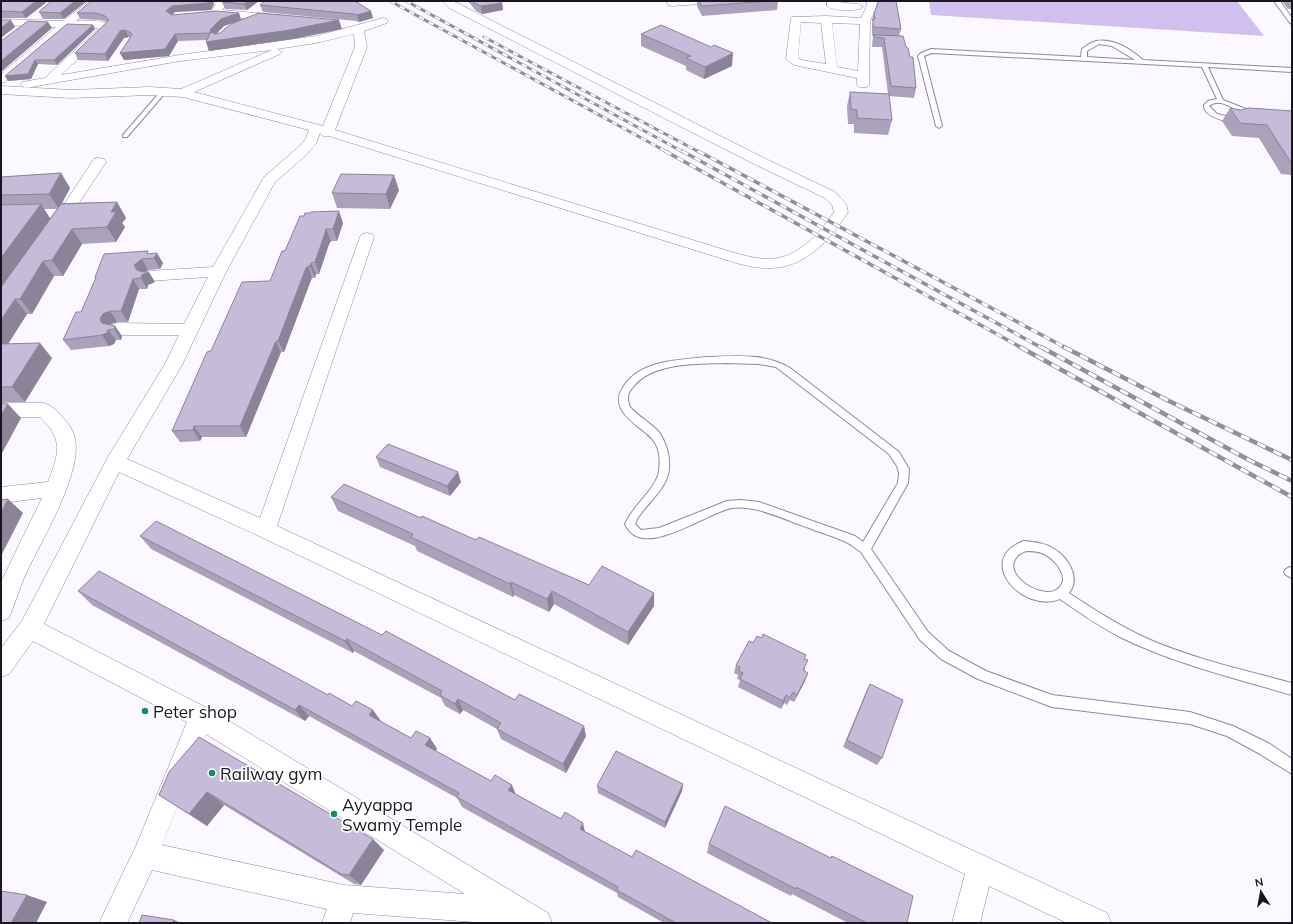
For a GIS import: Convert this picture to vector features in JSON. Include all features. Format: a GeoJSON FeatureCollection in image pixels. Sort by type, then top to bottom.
{"type":"FeatureCollection","features":[{"type":"Feature","properties":{"kind":"street"},"geometry":{"type":"LineString","coordinates":[[1,80],[95,1]]}},
{"type":"Feature","properties":{"kind":"street"},"geometry":{"type":"LineString","coordinates":[[218,1],[222,4],[217,10],[219,13]]}},
{"type":"Feature","properties":{"kind":"street"},"geometry":{"type":"LineString","coordinates":[[1,89],[71,94],[183,93],[322,130],[735,258],[758,263],[778,263],[797,256],[829,231],[841,212],[839,204],[830,195],[759,161],[453,6],[447,1]]}},
{"type":"Feature","properties":{"kind":"street"},"geometry":{"type":"LineString","coordinates":[[672,3],[700,1]]}},
{"type":"Feature","properties":{"kind":"street"},"geometry":{"type":"LineString","coordinates":[[832,1],[832,6],[872,4],[865,21],[868,39],[863,80],[832,69],[798,63],[792,59],[796,19],[865,21]]}},
{"type":"Feature","properties":{"kind":"street"},"geometry":{"type":"LineString","coordinates":[[250,15],[262,6]]}},
{"type":"Feature","properties":{"kind":"street"},"geometry":{"type":"LineString","coordinates":[[206,15],[219,13],[287,19]]}},
{"type":"Feature","properties":{"kind":"street"},"geometry":{"type":"LineString","coordinates":[[18,31],[39,14]]}},
{"type":"Feature","properties":{"kind":"street"},"geometry":{"type":"LineString","coordinates":[[235,26],[264,17]]}},
{"type":"Feature","properties":{"kind":"street"},"geometry":{"type":"LineString","coordinates":[[826,19],[832,69]]}},
{"type":"Feature","properties":{"kind":"street"},"geometry":{"type":"LineString","coordinates":[[1,89],[202,55],[292,45],[364,28],[383,21]]}},
{"type":"Feature","properties":{"kind":"street"},"geometry":{"type":"LineString","coordinates":[[1,22],[102,25],[106,27],[48,81]]}},
{"type":"Feature","properties":{"kind":"street"},"geometry":{"type":"LineString","coordinates":[[339,24],[364,28]]}},
{"type":"Feature","properties":{"kind":"street"},"geometry":{"type":"LineString","coordinates":[[1,666],[30,628],[115,462],[172,365],[218,272],[269,180],[299,154],[322,130],[357,59],[361,47],[364,28]]}},
{"type":"Feature","properties":{"kind":"street"},"geometry":{"type":"LineString","coordinates":[[183,93],[292,45]]}},
{"type":"Feature","properties":{"kind":"street"},"geometry":{"type":"LineString","coordinates":[[109,71],[117,59]]}},
{"type":"Feature","properties":{"kind":"street"},"geometry":{"type":"LineString","coordinates":[[51,233],[58,214],[99,162]]}},
{"type":"Feature","properties":{"kind":"street"},"geometry":{"type":"LineString","coordinates":[[266,530],[368,237]]}},
{"type":"Feature","properties":{"kind":"street"},"geometry":{"type":"LineString","coordinates":[[149,276],[218,272]]}},
{"type":"Feature","properties":{"kind":"street"},"geometry":{"type":"LineString","coordinates":[[117,329],[190,330]]}},
{"type":"Feature","properties":{"kind":"street"},"geometry":{"type":"LineString","coordinates":[[1,410],[44,410],[56,421],[66,438],[67,450],[63,470],[15,575],[1,611]]}},
{"type":"Feature","properties":{"kind":"street"},"geometry":{"type":"LineString","coordinates":[[115,462],[266,530],[1097,923]]}},
{"type":"Feature","properties":{"kind":"street"},"geometry":{"type":"LineString","coordinates":[[1,495],[55,489]]}},
{"type":"Feature","properties":{"kind":"street"},"geometry":{"type":"LineString","coordinates":[[30,628],[201,717],[522,919]]}},
{"type":"Feature","properties":{"kind":"street"},"geometry":{"type":"LineString","coordinates":[[113,923],[144,855],[201,717]]}},
{"type":"Feature","properties":{"kind":"street"},"geometry":{"type":"LineString","coordinates":[[144,855],[340,911],[522,919]]}},
{"type":"Feature","properties":{"kind":"street"},"geometry":{"type":"LineString","coordinates":[[966,923],[980,867]]}},
{"type":"Feature","properties":{"kind":"lane"},"geometry":{"type":"LineString","coordinates":[[1277,1],[1292,20]]}},
{"type":"Feature","properties":{"kind":"lane"},"geometry":{"type":"LineString","coordinates":[[1084,58],[1084,50],[1088,45],[1104,43],[1115,44],[1124,48],[1141,62]]}},
{"type":"Feature","properties":{"kind":"lane"},"geometry":{"type":"LineString","coordinates":[[939,126],[921,56],[923,54],[941,51],[1292,70]]}},
{"type":"Feature","properties":{"kind":"lane"},"geometry":{"type":"LineString","coordinates":[[1204,65],[1221,102]]}},
{"type":"Feature","properties":{"kind":"lane"},"geometry":{"type":"LineString","coordinates":[[125,136],[163,92]]}},
{"type":"Feature","properties":{"kind":"lane"},"geometry":{"type":"LineString","coordinates":[[1244,112],[1243,117],[1230,119],[1212,114],[1206,106],[1211,102],[1221,102],[1233,104],[1244,112],[1260,113]]}},
{"type":"Feature","properties":{"kind":"lane"},"geometry":{"type":"LineString","coordinates":[[865,549],[903,483],[905,473],[901,463],[892,451],[809,389],[787,370],[773,362],[752,359],[681,363],[644,372],[628,385],[623,397],[625,405],[633,417],[657,436],[665,458],[663,474],[652,494],[632,517],[630,524],[632,530],[641,534],[658,532],[731,504],[741,504],[759,506],[851,539],[865,549],[924,636],[945,655],[982,675],[1052,701],[1190,718],[1229,730],[1265,749],[1292,767]]}},
{"type":"Feature","properties":{"kind":"lane"},"geometry":{"type":"LineString","coordinates":[[1024,546],[1033,546],[1052,552],[1060,559],[1069,574],[1069,582],[1066,589],[1061,594],[1053,597],[1043,597],[1024,590],[1016,584],[1010,576],[1007,568],[1007,560],[1010,554],[1016,549],[1024,546]]}},
{"type":"Feature","properties":{"kind":"lane"},"geometry":{"type":"LineString","coordinates":[[1061,594],[1110,626],[1127,635],[1174,654],[1292,689]]}},
{"type":"Feature","properties":{"kind":"shaded area"},"geometry":{"type":"Polygon","coordinates":[[[929,1],[1237,1],[1264,36],[931,15],[929,1]]]}},
{"type":"Feature","properties":{"kind":"building"},"geometry":{"type":"Polygon","coordinates":[[[1,1],[36,1],[22,12],[1,11],[1,1]]]}},
{"type":"Feature","properties":{"kind":"building"},"geometry":{"type":"Polygon","coordinates":[[[51,1],[75,1],[60,13],[39,12],[51,1]]]}},
{"type":"Feature","properties":{"kind":"building"},"geometry":{"type":"Polygon","coordinates":[[[91,1],[210,1],[208,3],[172,6],[166,11],[172,15],[216,11],[239,13],[221,19],[210,30],[210,33],[175,34],[165,49],[120,53],[132,35],[125,30],[120,31],[105,54],[75,53],[109,20],[105,16],[96,13],[77,13],[91,1]]]}},
{"type":"Feature","properties":{"kind":"building"},"geometry":{"type":"Polygon","coordinates":[[[248,1],[244,4],[222,2],[248,1]]]}},
{"type":"Feature","properties":{"kind":"building"},"geometry":{"type":"Polygon","coordinates":[[[265,1],[355,1],[371,11],[357,15],[260,5],[265,1]]]}},
{"type":"Feature","properties":{"kind":"building"},"geometry":{"type":"Polygon","coordinates":[[[473,1],[501,1],[502,3],[481,6],[473,1]]]}},
{"type":"Feature","properties":{"kind":"building"},"geometry":{"type":"Polygon","coordinates":[[[699,1],[771,1],[702,6],[699,1]]]}},
{"type":"Feature","properties":{"kind":"building"},"geometry":{"type":"Polygon","coordinates":[[[879,1],[896,1],[901,29],[873,27],[873,19],[875,19],[874,13],[879,1]]]}},
{"type":"Feature","properties":{"kind":"building"},"geometry":{"type":"Polygon","coordinates":[[[259,13],[339,20],[290,30],[206,42],[211,32],[215,34],[220,33],[231,24],[259,13]]]}},
{"type":"Feature","properties":{"kind":"building"},"geometry":{"type":"Polygon","coordinates":[[[1,20],[11,20],[1,28],[1,20]]]}},
{"type":"Feature","properties":{"kind":"building"},"geometry":{"type":"Polygon","coordinates":[[[28,21],[48,22],[1,61],[1,41],[28,21]]]}},
{"type":"Feature","properties":{"kind":"building"},"geometry":{"type":"Polygon","coordinates":[[[67,24],[93,25],[54,60],[35,60],[28,74],[5,76],[67,24]]]}},
{"type":"Feature","properties":{"kind":"building"},"geometry":{"type":"Polygon","coordinates":[[[661,25],[711,47],[714,45],[733,53],[705,67],[686,58],[691,56],[641,34],[661,25]]]}},
{"type":"Feature","properties":{"kind":"building"},"geometry":{"type":"Polygon","coordinates":[[[873,35],[903,36],[910,57],[913,57],[916,88],[891,86],[884,38],[874,37],[873,35]]]}},
{"type":"Feature","properties":{"kind":"building"},"geometry":{"type":"Polygon","coordinates":[[[850,92],[889,94],[892,120],[857,118],[857,110],[851,109],[850,92]]]}},
{"type":"Feature","properties":{"kind":"building"},"geometry":{"type":"Polygon","coordinates":[[[1230,108],[1241,110],[1249,108],[1292,111],[1292,161],[1290,161],[1267,125],[1240,123],[1230,108]]]}},
{"type":"Feature","properties":{"kind":"building"},"geometry":{"type":"Polygon","coordinates":[[[61,173],[49,194],[1,195],[1,177],[61,173]]]}},
{"type":"Feature","properties":{"kind":"building"},"geometry":{"type":"Polygon","coordinates":[[[341,174],[394,175],[386,194],[332,193],[341,174]]]}},
{"type":"Feature","properties":{"kind":"building"},"geometry":{"type":"Polygon","coordinates":[[[117,202],[111,212],[116,212],[107,227],[72,229],[52,260],[43,261],[20,299],[15,299],[1,320],[1,287],[61,204],[117,202]]]}},
{"type":"Feature","properties":{"kind":"building"},"geometry":{"type":"Polygon","coordinates":[[[41,204],[1,258],[1,205],[41,204]]]}},
{"type":"Feature","properties":{"kind":"building"},"geometry":{"type":"Polygon","coordinates":[[[339,211],[333,229],[326,229],[315,262],[311,263],[310,266],[306,268],[278,341],[276,341],[240,426],[194,426],[193,430],[172,431],[207,352],[211,351],[242,282],[270,281],[282,251],[285,251],[300,216],[304,216],[305,213],[311,212],[339,211]]]}},
{"type":"Feature","properties":{"kind":"building"},"geometry":{"type":"Polygon","coordinates":[[[148,251],[147,254],[157,253],[154,258],[142,259],[134,265],[137,270],[149,272],[142,275],[141,278],[133,279],[121,311],[110,311],[103,314],[100,319],[102,323],[115,326],[114,329],[108,330],[107,333],[102,335],[63,340],[76,312],[81,312],[95,280],[104,254],[148,251]]]}},
{"type":"Feature","properties":{"kind":"building"},"geometry":{"type":"Polygon","coordinates":[[[40,343],[12,387],[1,387],[1,344],[40,343]]]}},
{"type":"Feature","properties":{"kind":"building"},"geometry":{"type":"Polygon","coordinates":[[[1,403],[8,404],[1,415],[1,403]]]}},
{"type":"Feature","properties":{"kind":"building"},"geometry":{"type":"Polygon","coordinates":[[[388,444],[458,472],[447,486],[376,457],[388,444]]]}},
{"type":"Feature","properties":{"kind":"building"},"geometry":{"type":"Polygon","coordinates":[[[344,484],[421,518],[422,516],[476,540],[479,537],[589,585],[602,566],[654,593],[628,632],[552,591],[547,599],[511,582],[510,584],[411,537],[413,534],[331,497],[344,484]]]}},
{"type":"Feature","properties":{"kind":"building"},"geometry":{"type":"Polygon","coordinates":[[[8,499],[1,513],[1,500],[8,499]]]}},
{"type":"Feature","properties":{"kind":"building"},"geometry":{"type":"Polygon","coordinates":[[[156,521],[382,635],[386,631],[515,700],[519,694],[584,726],[563,764],[497,729],[501,723],[458,699],[455,704],[440,695],[442,691],[347,639],[345,641],[140,536],[156,521]]]}},
{"type":"Feature","properties":{"kind":"building"},"geometry":{"type":"Polygon","coordinates":[[[99,571],[328,695],[329,693],[352,706],[356,701],[373,710],[369,715],[411,738],[416,731],[430,738],[425,745],[491,781],[495,775],[512,785],[508,790],[561,819],[565,812],[583,823],[580,829],[632,857],[636,850],[772,923],[676,923],[617,890],[618,887],[457,797],[459,793],[299,705],[295,710],[78,591],[99,571]]]}},
{"type":"Feature","properties":{"kind":"building"},"geometry":{"type":"Polygon","coordinates":[[[763,634],[806,655],[804,659],[808,660],[803,670],[808,673],[797,695],[793,692],[790,698],[786,695],[783,701],[740,679],[743,673],[739,671],[740,667],[736,665],[749,641],[753,643],[757,636],[762,638],[763,634]]]}},
{"type":"Feature","properties":{"kind":"building"},"geometry":{"type":"Polygon","coordinates":[[[870,684],[903,700],[882,758],[847,740],[870,684]]]}},
{"type":"Feature","properties":{"kind":"building"},"geometry":{"type":"Polygon","coordinates":[[[199,737],[373,839],[349,875],[341,874],[207,792],[189,814],[159,795],[169,772],[199,737]]]}},
{"type":"Feature","properties":{"kind":"building"},"geometry":{"type":"Polygon","coordinates":[[[616,751],[683,784],[665,822],[597,786],[616,751]]]}},
{"type":"Feature","properties":{"kind":"building"},"geometry":{"type":"Polygon","coordinates":[[[725,806],[913,896],[907,923],[867,923],[796,887],[796,889],[709,844],[725,806]]]}},
{"type":"Feature","properties":{"kind":"building"},"geometry":{"type":"Polygon","coordinates":[[[1,891],[27,895],[11,923],[1,923],[1,891]]]}},
{"type":"Feature","properties":{"kind":"building"},"geometry":{"type":"Polygon","coordinates":[[[142,915],[174,920],[173,923],[139,923],[142,915]]]}},
{"type":"Feature","properties":{"kind":"railway"},"geometry":{"type":"LineString","coordinates":[[390,1],[667,152]]}},
{"type":"Feature","properties":{"kind":"railway"},"geometry":{"type":"LineString","coordinates":[[406,1],[683,152]]}},
{"type":"Feature","properties":{"kind":"railway"},"geometry":{"type":"LineString","coordinates":[[484,37],[699,152]]}},
{"type":"Feature","properties":{"kind":"railway"},"geometry":{"type":"LineString","coordinates":[[665,151],[1022,348]]}},
{"type":"Feature","properties":{"kind":"railway"},"geometry":{"type":"LineString","coordinates":[[682,151],[1042,348]]}},
{"type":"Feature","properties":{"kind":"railway"},"geometry":{"type":"LineString","coordinates":[[698,151],[1066,348]]}},
{"type":"Feature","properties":{"kind":"railway"},"geometry":{"type":"LineString","coordinates":[[1020,347],[1292,497]]}},
{"type":"Feature","properties":{"kind":"railway"},"geometry":{"type":"LineString","coordinates":[[1041,347],[1249,460],[1292,481]]}},
{"type":"Feature","properties":{"kind":"railway"},"geometry":{"type":"LineString","coordinates":[[1064,347],[1169,401],[1292,460]]}},
{"type":"Feature","properties":{"kind":"place","name":"Peter shop"},"geometry":{"type":"Point","coordinates":[145,711]}},
{"type":"Feature","properties":{"kind":"place","name":"Railway gym"},"geometry":{"type":"Point","coordinates":[212,773]}},
{"type":"Feature","properties":{"kind":"place","name":"Ayyappa Swamy Temple"},"geometry":{"type":"Point","coordinates":[334,814]}}]}
